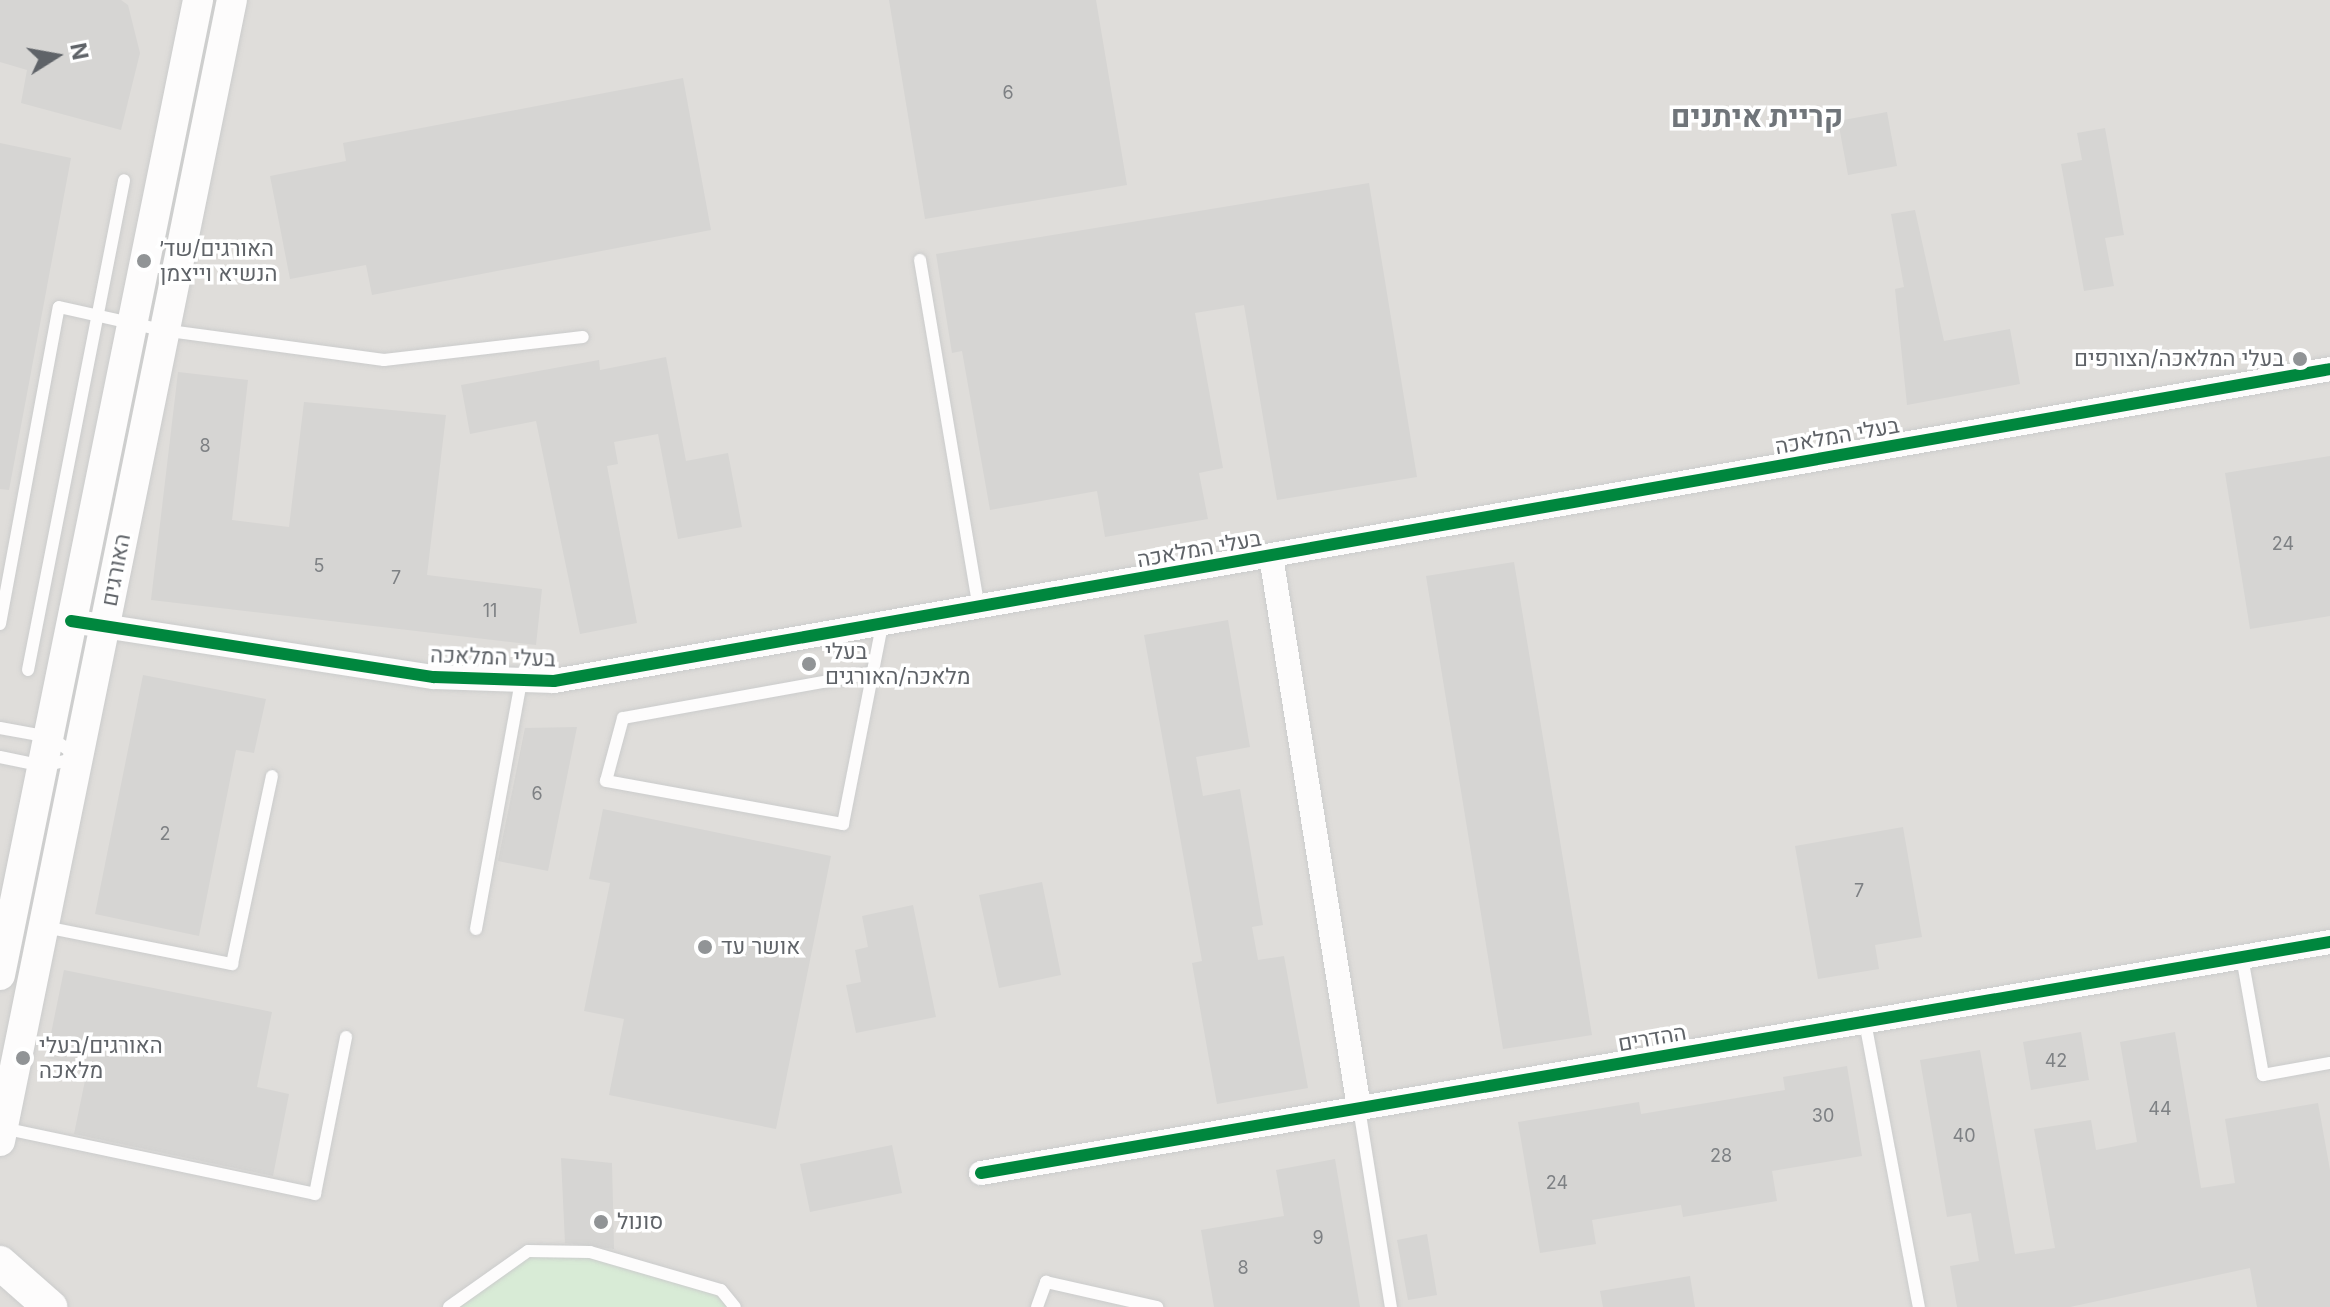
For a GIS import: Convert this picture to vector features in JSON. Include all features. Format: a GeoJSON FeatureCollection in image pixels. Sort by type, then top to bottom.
{"type":"FeatureCollection","features":[{"type":"Feature","properties":{"kind":"main road"},"geometry":{"type":"LineString","coordinates":[[0,1263],[50,1307]]}},
{"type":"Feature","properties":{"kind":"street","name":"האורגים"},"geometry":{"type":"LineString","coordinates":[[0,975],[71,621],[232,0]]}},
{"type":"Feature","properties":{"kind":"street","name":"האורגים"},"geometry":{"type":"LineString","coordinates":[[1,1134],[105,627],[195,4]]}},
{"type":"Feature","properties":{"kind":"street","name":"בעלי המלאכה"},"geometry":{"type":"LineString","coordinates":[[71,621],[434,677],[521,682],[606,674],[2330,369]]}},
{"type":"Feature","properties":{"kind":"street"},"geometry":{"type":"LineString","coordinates":[[1271,556],[1359,1108]]}},
{"type":"Feature","properties":{"kind":"street","name":"ההדרים"},"geometry":{"type":"LineString","coordinates":[[981,1173],[2330,942]]}},
{"type":"Feature","properties":{"kind":"lane"},"geometry":{"type":"LineString","coordinates":[[28,670],[124,180]]}},
{"type":"Feature","properties":{"kind":"lane"},"geometry":{"type":"LineString","coordinates":[[920,260],[979,608]]}},
{"type":"Feature","properties":{"kind":"lane"},"geometry":{"type":"LineString","coordinates":[[0,624],[59,307],[149,327],[384,360],[583,337]]}},
{"type":"Feature","properties":{"kind":"lane"},"geometry":{"type":"LineString","coordinates":[[873,673],[623,718],[606,781],[843,824],[873,673],[882,625]]}},
{"type":"Feature","properties":{"kind":"lane"},"geometry":{"type":"LineString","coordinates":[[476,929],[521,682]]}},
{"type":"Feature","properties":{"kind":"lane"},"geometry":{"type":"LineString","coordinates":[[0,728],[47,751],[79,757]]}},
{"type":"Feature","properties":{"kind":"lane"},"geometry":{"type":"LineString","coordinates":[[0,757],[47,751],[79,757]]}},
{"type":"Feature","properties":{"kind":"lane"},"geometry":{"type":"LineString","coordinates":[[45,927],[232,964],[272,776]]}},
{"type":"Feature","properties":{"kind":"lane"},"geometry":{"type":"LineString","coordinates":[[2242,957],[2263,1075],[2330,1063]]}},
{"type":"Feature","properties":{"kind":"lane"},"geometry":{"type":"LineString","coordinates":[[1865,1022],[1919,1307]]}},
{"type":"Feature","properties":{"kind":"lane"},"geometry":{"type":"LineString","coordinates":[[1,1134],[315,1194],[346,1037]]}},
{"type":"Feature","properties":{"kind":"lane"},"geometry":{"type":"LineString","coordinates":[[1359,1108],[1391,1307]]}},
{"type":"Feature","properties":{"kind":"lane"},"geometry":{"type":"LineString","coordinates":[[449,1307],[528,1251],[590,1252],[721,1290],[735,1307]]}},
{"type":"Feature","properties":{"kind":"lane"},"geometry":{"type":"LineString","coordinates":[[1037,1307],[1046,1282],[1157,1307]]}},
{"type":"Feature","properties":{"kind":"shaded area"},"geometry":{"type":"Polygon","coordinates":[[[0,0],[2330,0],[2330,1307],[0,1307],[0,0]]]}},
{"type":"Feature","properties":{"kind":"green space"},"geometry":{"type":"Polygon","coordinates":[[[528,1251],[590,1252],[721,1290],[735,1307],[449,1307],[528,1251]]]}},
{"type":"Feature","properties":{"kind":"building"},"geometry":{"type":"Polygon","coordinates":[[[0,0],[121,0],[128,5],[140,53],[121,130],[21,103],[27,70],[0,62],[0,0]]]}},
{"type":"Feature","properties":{"kind":"building"},"geometry":{"type":"Polygon","coordinates":[[[889,0],[1096,0],[1127,185],[925,219],[889,0]]]}},
{"type":"Feature","properties":{"kind":"building"},"geometry":{"type":"Polygon","coordinates":[[[683,78],[711,230],[372,295],[366,265],[290,279],[270,176],[346,161],[343,143],[683,78]]]}},
{"type":"Feature","properties":{"kind":"building"},"geometry":{"type":"Polygon","coordinates":[[[1887,112],[1897,166],[1848,175],[1838,121],[1887,112]]]}},
{"type":"Feature","properties":{"kind":"building"},"geometry":{"type":"Polygon","coordinates":[[[2105,128],[2124,235],[2105,238],[2114,286],[2084,291],[2061,164],[2082,160],[2077,133],[2105,128]]]}},
{"type":"Feature","properties":{"kind":"building"},"geometry":{"type":"Polygon","coordinates":[[[0,143],[71,158],[9,490],[0,489],[0,143]]]}},
{"type":"Feature","properties":{"kind":"building"},"geometry":{"type":"Polygon","coordinates":[[[1369,183],[1417,477],[1277,500],[1244,305],[1195,313],[1223,468],[1199,473],[1208,519],[1105,537],[1097,491],[990,510],[962,351],[952,353],[936,254],[1369,183]]]}},
{"type":"Feature","properties":{"kind":"building"},"geometry":{"type":"Polygon","coordinates":[[[1915,210],[1944,341],[2010,329],[2020,384],[1907,405],[1895,289],[1904,287],[1891,214],[1915,210]]]}},
{"type":"Feature","properties":{"kind":"building"},"geometry":{"type":"Polygon","coordinates":[[[666,357],[686,461],[728,453],[742,527],[678,539],[658,434],[614,442],[618,464],[607,466],[637,623],[580,634],[536,421],[470,434],[461,385],[599,360],[600,370],[666,357]]]}},
{"type":"Feature","properties":{"kind":"building"},"geometry":{"type":"Polygon","coordinates":[[[178,372],[248,380],[232,520],[289,527],[304,402],[446,415],[427,575],[542,589],[536,645],[151,600],[178,372]]]}},
{"type":"Feature","properties":{"kind":"building"},"geometry":{"type":"Polygon","coordinates":[[[2330,456],[2330,616],[2250,629],[2225,473],[2330,456]]]}},
{"type":"Feature","properties":{"kind":"building"},"geometry":{"type":"Polygon","coordinates":[[[1514,562],[1592,1035],[1503,1049],[1426,576],[1514,562]]]}},
{"type":"Feature","properties":{"kind":"building"},"geometry":{"type":"Polygon","coordinates":[[[1228,620],[1250,747],[1196,757],[1203,796],[1240,789],[1263,925],[1252,927],[1258,960],[1284,956],[1308,1088],[1217,1104],[1192,963],[1202,961],[1144,635],[1228,620]]]}},
{"type":"Feature","properties":{"kind":"building"},"geometry":{"type":"Polygon","coordinates":[[[143,675],[266,699],[254,753],[236,750],[199,936],[95,914],[143,675]]]}},
{"type":"Feature","properties":{"kind":"building"},"geometry":{"type":"Polygon","coordinates":[[[577,727],[548,871],[498,861],[525,728],[577,727]]]}},
{"type":"Feature","properties":{"kind":"building","name":"אושר עד"},"geometry":{"type":"Polygon","coordinates":[[[603,809],[831,856],[776,1129],[609,1095],[624,1019],[584,1011],[610,883],[589,879],[603,809]]]}},
{"type":"Feature","properties":{"kind":"building"},"geometry":{"type":"Polygon","coordinates":[[[1903,827],[1922,937],[1875,945],[1879,969],[1818,979],[1795,846],[1903,827]]]}},
{"type":"Feature","properties":{"kind":"building"},"geometry":{"type":"Polygon","coordinates":[[[1042,882],[1061,975],[999,988],[979,895],[1042,882]]]}},
{"type":"Feature","properties":{"kind":"building"},"geometry":{"type":"Polygon","coordinates":[[[913,905],[936,1017],[856,1033],[846,985],[861,982],[855,950],[868,947],[862,916],[913,905]]]}},
{"type":"Feature","properties":{"kind":"building"},"geometry":{"type":"Polygon","coordinates":[[[64,970],[272,1012],[257,1087],[289,1094],[273,1176],[74,1134],[88,1066],[46,1058],[64,970]]]}},
{"type":"Feature","properties":{"kind":"building"},"geometry":{"type":"Polygon","coordinates":[[[2081,1032],[2089,1080],[2031,1090],[2023,1042],[2081,1032]]]}},
{"type":"Feature","properties":{"kind":"building"},"geometry":{"type":"Polygon","coordinates":[[[2175,1032],[2201,1188],[2235,1183],[2225,1119],[2318,1103],[2330,1170],[2330,1307],[2257,1307],[2250,1268],[2070,1307],[1957,1307],[1950,1266],[1979,1261],[1971,1213],[1947,1217],[1920,1060],[1980,1050],[2015,1254],[2055,1248],[2034,1129],[2091,1120],[2096,1150],[2137,1142],[2120,1042],[2175,1032]]]}},
{"type":"Feature","properties":{"kind":"building"},"geometry":{"type":"Polygon","coordinates":[[[1847,1066],[1862,1156],[1772,1171],[1777,1201],[1683,1217],[1681,1205],[1592,1220],[1596,1244],[1540,1253],[1518,1122],[1639,1102],[1641,1114],[1785,1090],[1783,1077],[1847,1066]]]}},
{"type":"Feature","properties":{"kind":"building"},"geometry":{"type":"Polygon","coordinates":[[[892,1145],[902,1193],[810,1212],[800,1164],[892,1145]]]}},
{"type":"Feature","properties":{"kind":"building"},"geometry":{"type":"Polygon","coordinates":[[[561,1158],[612,1163],[614,1249],[565,1243],[561,1158]]]}},
{"type":"Feature","properties":{"kind":"building"},"geometry":{"type":"Polygon","coordinates":[[[1335,1159],[1360,1307],[1214,1307],[1201,1230],[1284,1216],[1276,1170],[1335,1159]]]}},
{"type":"Feature","properties":{"kind":"building"},"geometry":{"type":"Polygon","coordinates":[[[1427,1234],[1437,1295],[1408,1300],[1397,1240],[1427,1234]]]}},
{"type":"Feature","properties":{"kind":"building"},"geometry":{"type":"Polygon","coordinates":[[[1690,1276],[1695,1307],[1603,1307],[1600,1291],[1690,1276]]]}},
{"type":"Feature","properties":{"kind":"cycle path"},"geometry":{"type":"LineString","coordinates":[[71,621],[434,677],[554,681],[2330,369]]}},
{"type":"Feature","properties":{"kind":"cycle path"},"geometry":{"type":"LineString","coordinates":[[981,1173],[2330,942]]}},
{"type":"Feature","properties":{"kind":"place","name":"האורגים/שד׳ הנשיא וייצמן"},"geometry":{"type":"Point","coordinates":[144,261]}},
{"type":"Feature","properties":{"kind":"place","name":"בעלי המלאכה/הצורפים"},"geometry":{"type":"Point","coordinates":[2300,359]}},
{"type":"Feature","properties":{"kind":"place","name":"בעלי מלאכה/האורגים"},"geometry":{"type":"Point","coordinates":[809,664]}},
{"type":"Feature","properties":{"kind":"place","name":"אושר עד"},"geometry":{"type":"Point","coordinates":[705,947]}},
{"type":"Feature","properties":{"kind":"place","name":"האורגים/בעלי מלאכה"},"geometry":{"type":"Point","coordinates":[23,1058]}},
{"type":"Feature","properties":{"kind":"place","name":"סונול"},"geometry":{"type":"Point","coordinates":[601,1222]}},
{"type":"Feature","properties":{"kind":"district","name":"קריית איתנים"},"geometry":{"type":"Point","coordinates":[1757,116]}}]}
